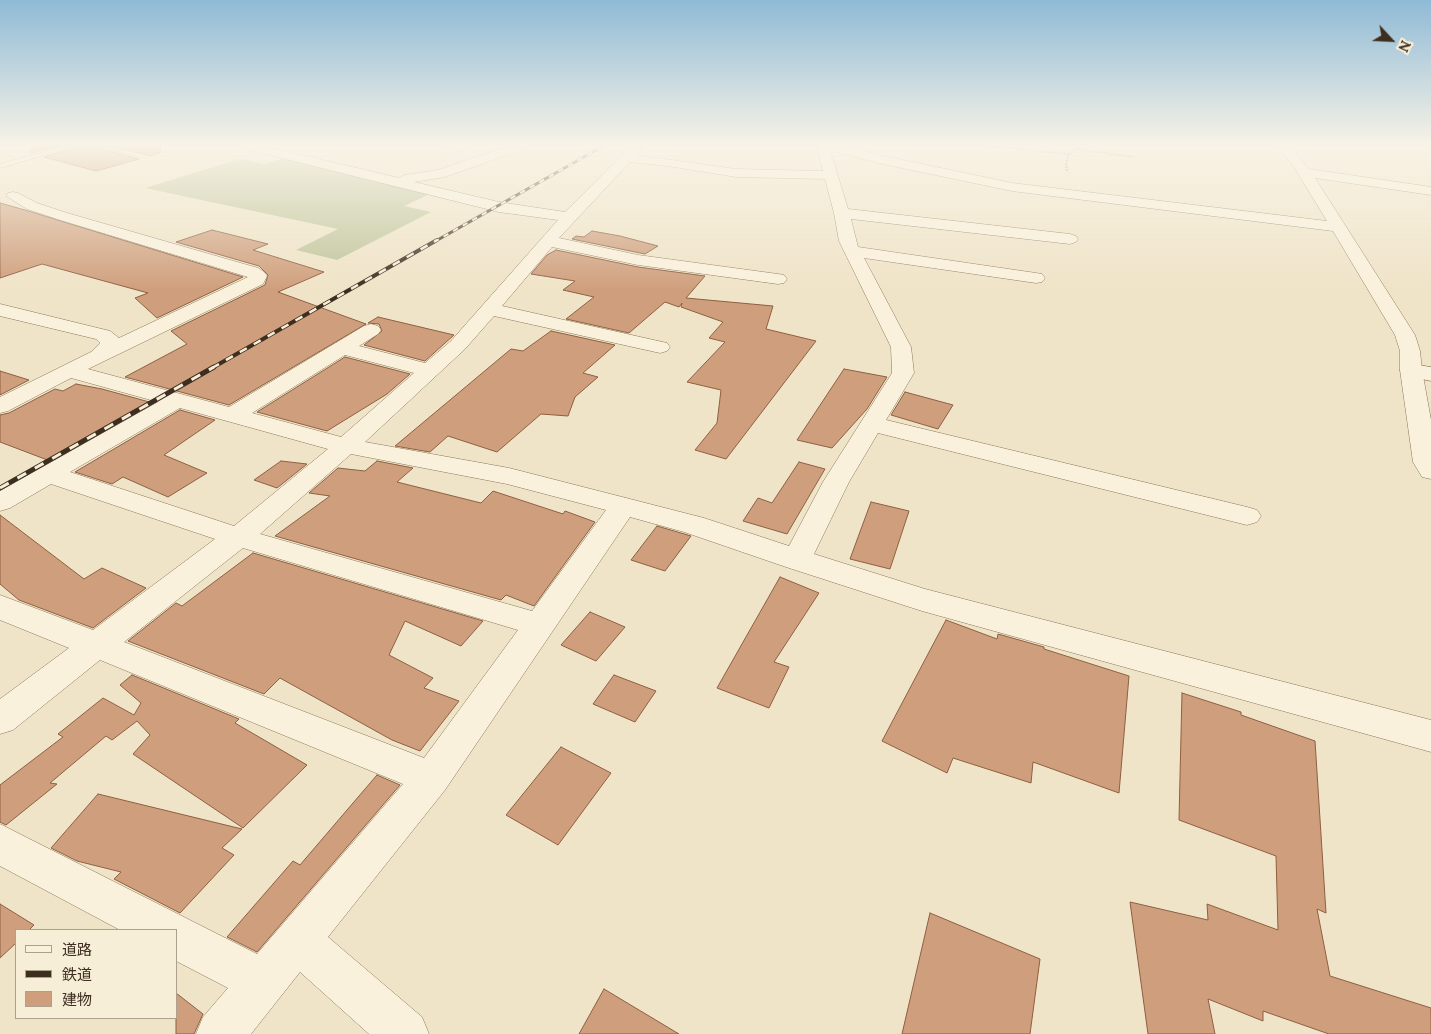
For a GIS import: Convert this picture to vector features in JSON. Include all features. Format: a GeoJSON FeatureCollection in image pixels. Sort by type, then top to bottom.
{"type":"FeatureCollection","features":[{"type":"Feature","properties":{"kind":"street"},"geometry":{"type":"LineString","coordinates":[[446,193],[498,206],[569,217]]}},
{"type":"Feature","properties":{"kind":"street"},"geometry":{"type":"LineString","coordinates":[[0,719],[238,537],[346,446],[458,345],[569,217],[592,193]]}},
{"type":"Feature","properties":{"kind":"street"},"geometry":{"type":"LineString","coordinates":[[796,560],[836,482],[903,373],[901,347],[846,241],[842,213],[836,193]]}},
{"type":"Feature","properties":{"kind":"street"},"geometry":{"type":"LineString","coordinates":[[1063,193],[1337,226]]}},
{"type":"Feature","properties":{"kind":"street"},"geometry":{"type":"LineString","coordinates":[[1317,193],[1405,335],[1410,351],[1421,372],[1426,462],[1431,471]]}},
{"type":"Feature","properties":{"kind":"street"},"geometry":{"type":"LineString","coordinates":[[0,406],[98,356],[257,280],[258,276],[252,272],[62,216],[32,206],[13,196]]}},
{"type":"Feature","properties":{"kind":"street"},"geometry":{"type":"LineString","coordinates":[[842,213],[1070,239]]}},
{"type":"Feature","properties":{"kind":"street"},"geometry":{"type":"LineString","coordinates":[[548,241],[638,260],[778,279]]}},
{"type":"Feature","properties":{"kind":"street"},"geometry":{"type":"LineString","coordinates":[[852,251],[1036,278]]}},
{"type":"Feature","properties":{"kind":"street"},"geometry":{"type":"LineString","coordinates":[[489,309],[660,347]]}},
{"type":"Feature","properties":{"kind":"street"},"geometry":{"type":"LineString","coordinates":[[0,310],[103,335],[112,343],[98,356]]}},
{"type":"Feature","properties":{"kind":"street"},"geometry":{"type":"LineString","coordinates":[[233,415],[371,330]]}},
{"type":"Feature","properties":{"kind":"street"},"geometry":{"type":"LineString","coordinates":[[341,348],[430,371]]}},
{"type":"Feature","properties":{"kind":"street"},"geometry":{"type":"LineString","coordinates":[[70,371],[346,446],[509,476],[694,525],[922,600],[1431,736]]}},
{"type":"Feature","properties":{"kind":"street"},"geometry":{"type":"LineString","coordinates":[[0,502],[178,400]]}},
{"type":"Feature","properties":{"kind":"street"},"geometry":{"type":"LineString","coordinates":[[872,424],[1247,516]]}},
{"type":"Feature","properties":{"kind":"street"},"geometry":{"type":"LineString","coordinates":[[49,474],[238,537],[540,625]]}},
{"type":"Feature","properties":{"kind":"street"},"geometry":{"type":"LineString","coordinates":[[220,1034],[432,778],[623,506]]}},
{"type":"Feature","properties":{"kind":"street"},"geometry":{"type":"LineString","coordinates":[[0,607],[94,646],[432,778]]}},
{"type":"Feature","properties":{"kind":"street"},"geometry":{"type":"LineString","coordinates":[[0,844],[162,929]]}},
{"type":"Feature","properties":{"kind":"street"},"geometry":{"type":"LineString","coordinates":[[178,937],[263,982]]}},
{"type":"Feature","properties":{"kind":"street"},"geometry":{"type":"LineString","coordinates":[[298,940],[405,1034]]}},
{"type":"Feature","properties":{"kind":"green space"},"geometry":{"type":"Polygon","coordinates":[[[170,193],[431,193],[404,206],[431,212],[337,260],[296,250],[338,229],[170,193]]]}},
{"type":"Feature","properties":{"kind":"building"},"geometry":{"type":"Polygon","coordinates":[[[0,203],[243,277],[157,318],[135,298],[148,293],[42,264],[0,278],[0,203]]]}},
{"type":"Feature","properties":{"kind":"building"},"geometry":{"type":"Polygon","coordinates":[[[212,230],[268,244],[253,250],[324,272],[278,292],[366,324],[229,405],[125,377],[187,344],[171,331],[265,285],[268,275],[259,266],[176,242],[212,230]]]}},
{"type":"Feature","properties":{"kind":"building"},"geometry":{"type":"Polygon","coordinates":[[[592,231],[658,246],[645,254],[572,239],[576,236],[584,237],[592,231]]]}},
{"type":"Feature","properties":{"kind":"building"},"geometry":{"type":"Polygon","coordinates":[[[556,250],[638,267],[705,276],[686,298],[773,306],[766,329],[816,341],[726,459],[695,450],[717,423],[721,390],[687,382],[725,342],[709,338],[723,322],[681,307],[682,303],[679,307],[665,302],[629,333],[566,319],[594,297],[563,290],[575,281],[531,274],[547,255],[556,250]]]}},
{"type":"Feature","properties":{"kind":"building"},"geometry":{"type":"Polygon","coordinates":[[[378,317],[454,335],[425,361],[364,345],[382,331],[379,324],[368,323],[378,317]]]}},
{"type":"Feature","properties":{"kind":"building"},"geometry":{"type":"Polygon","coordinates":[[[551,331],[615,345],[583,373],[598,377],[575,397],[568,416],[541,414],[497,452],[448,436],[430,452],[395,446],[511,349],[523,351],[551,331]]]}},
{"type":"Feature","properties":{"kind":"building"},"geometry":{"type":"Polygon","coordinates":[[[345,357],[410,374],[387,394],[327,431],[257,412],[345,357]]]}},
{"type":"Feature","properties":{"kind":"building"},"geometry":{"type":"Polygon","coordinates":[[[844,369],[887,377],[867,409],[832,448],[797,440],[844,369]]]}},
{"type":"Feature","properties":{"kind":"building"},"geometry":{"type":"Polygon","coordinates":[[[0,371],[29,380],[0,395],[0,371]]]}},
{"type":"Feature","properties":{"kind":"building"},"geometry":{"type":"Polygon","coordinates":[[[76,384],[153,403],[50,461],[0,442],[0,415],[9,413],[55,389],[63,391],[76,384]]]}},
{"type":"Feature","properties":{"kind":"building"},"geometry":{"type":"Polygon","coordinates":[[[905,392],[953,405],[938,429],[891,415],[905,392]]]}},
{"type":"Feature","properties":{"kind":"building"},"geometry":{"type":"Polygon","coordinates":[[[180,410],[215,420],[164,455],[207,473],[168,497],[123,477],[112,484],[75,472],[180,410]]]}},
{"type":"Feature","properties":{"kind":"building"},"geometry":{"type":"Polygon","coordinates":[[[281,461],[307,464],[277,488],[254,480],[281,461]]]}},
{"type":"Feature","properties":{"kind":"building"},"geometry":{"type":"Polygon","coordinates":[[[377,461],[413,468],[397,482],[481,503],[493,491],[563,514],[565,511],[595,522],[534,606],[506,595],[501,600],[275,536],[330,496],[309,493],[338,468],[365,471],[377,461]]]}},
{"type":"Feature","properties":{"kind":"building"},"geometry":{"type":"Polygon","coordinates":[[[799,462],[825,469],[787,534],[743,521],[758,498],[772,503],[799,462]]]}},
{"type":"Feature","properties":{"kind":"building"},"geometry":{"type":"Polygon","coordinates":[[[871,502],[909,511],[890,569],[850,559],[871,502]]]}},
{"type":"Feature","properties":{"kind":"building"},"geometry":{"type":"Polygon","coordinates":[[[0,515],[84,579],[102,568],[146,588],[93,628],[19,600],[0,584],[0,515]]]}},
{"type":"Feature","properties":{"kind":"building"},"geometry":{"type":"Polygon","coordinates":[[[657,526],[691,536],[665,571],[631,560],[657,526]]]}},
{"type":"Feature","properties":{"kind":"building"},"geometry":{"type":"Polygon","coordinates":[[[253,553],[483,621],[461,646],[405,621],[389,655],[433,678],[424,688],[459,701],[420,751],[392,740],[280,678],[264,694],[128,641],[176,603],[182,606],[253,553]]]}},
{"type":"Feature","properties":{"kind":"building"},"geometry":{"type":"Polygon","coordinates":[[[780,577],[819,593],[774,662],[789,667],[769,708],[717,688],[780,577]]]}},
{"type":"Feature","properties":{"kind":"building"},"geometry":{"type":"Polygon","coordinates":[[[590,612],[625,627],[596,661],[561,645],[590,612]]]}},
{"type":"Feature","properties":{"kind":"building"},"geometry":{"type":"Polygon","coordinates":[[[946,620],[997,639],[998,634],[1044,647],[1044,649],[1129,676],[1119,793],[1033,762],[1031,783],[953,758],[947,773],[882,741],[946,620]]]}},
{"type":"Feature","properties":{"kind":"building"},"geometry":{"type":"Polygon","coordinates":[[[132,675],[239,719],[235,723],[307,765],[243,828],[133,754],[150,735],[137,721],[112,740],[106,736],[50,783],[57,784],[6,825],[0,822],[0,785],[63,737],[58,734],[103,698],[134,715],[141,703],[120,685],[132,675]]]}},
{"type":"Feature","properties":{"kind":"building"},"geometry":{"type":"Polygon","coordinates":[[[614,675],[656,691],[635,722],[593,704],[614,675]]]}},
{"type":"Feature","properties":{"kind":"building"},"geometry":{"type":"Polygon","coordinates":[[[1182,693],[1241,712],[1241,715],[1315,741],[1326,913],[1317,909],[1330,976],[1431,1008],[1431,1034],[1329,1034],[1263,1011],[1263,1021],[1208,999],[1215,1034],[1148,1034],[1130,902],[1208,920],[1207,904],[1278,930],[1276,856],[1179,820],[1182,693]]]}},
{"type":"Feature","properties":{"kind":"building"},"geometry":{"type":"Polygon","coordinates":[[[561,747],[611,773],[558,845],[506,815],[561,747]]]}},
{"type":"Feature","properties":{"kind":"building"},"geometry":{"type":"Polygon","coordinates":[[[377,775],[400,785],[257,952],[227,937],[293,861],[300,865],[377,775]]]}},
{"type":"Feature","properties":{"kind":"building"},"geometry":{"type":"Polygon","coordinates":[[[98,794],[242,829],[222,848],[234,855],[180,913],[114,879],[121,872],[77,861],[51,848],[98,794]]]}},
{"type":"Feature","properties":{"kind":"building"},"geometry":{"type":"Polygon","coordinates":[[[0,904],[34,925],[30,929],[15,929],[15,944],[0,958],[0,904]]]}},
{"type":"Feature","properties":{"kind":"building"},"geometry":{"type":"Polygon","coordinates":[[[930,913],[1040,959],[1030,1034],[902,1034],[930,913]]]}},
{"type":"Feature","properties":{"kind":"building"},"geometry":{"type":"Polygon","coordinates":[[[604,989],[679,1034],[579,1034],[604,989]]]}},
{"type":"Feature","properties":{"kind":"building"},"geometry":{"type":"Polygon","coordinates":[[[178,995],[203,1014],[194,1034],[176,1034],[178,995]]]}},
{"type":"Feature","properties":{"kind":"railway"},"geometry":{"type":"LineString","coordinates":[[434,242],[520,193]]}},
{"type":"Feature","properties":{"kind":"railway"},"geometry":{"type":"LineString","coordinates":[[212,368],[437,240]]}},
{"type":"Feature","properties":{"kind":"railway"},"geometry":{"type":"LineString","coordinates":[[0,488],[214,367]]}}]}
